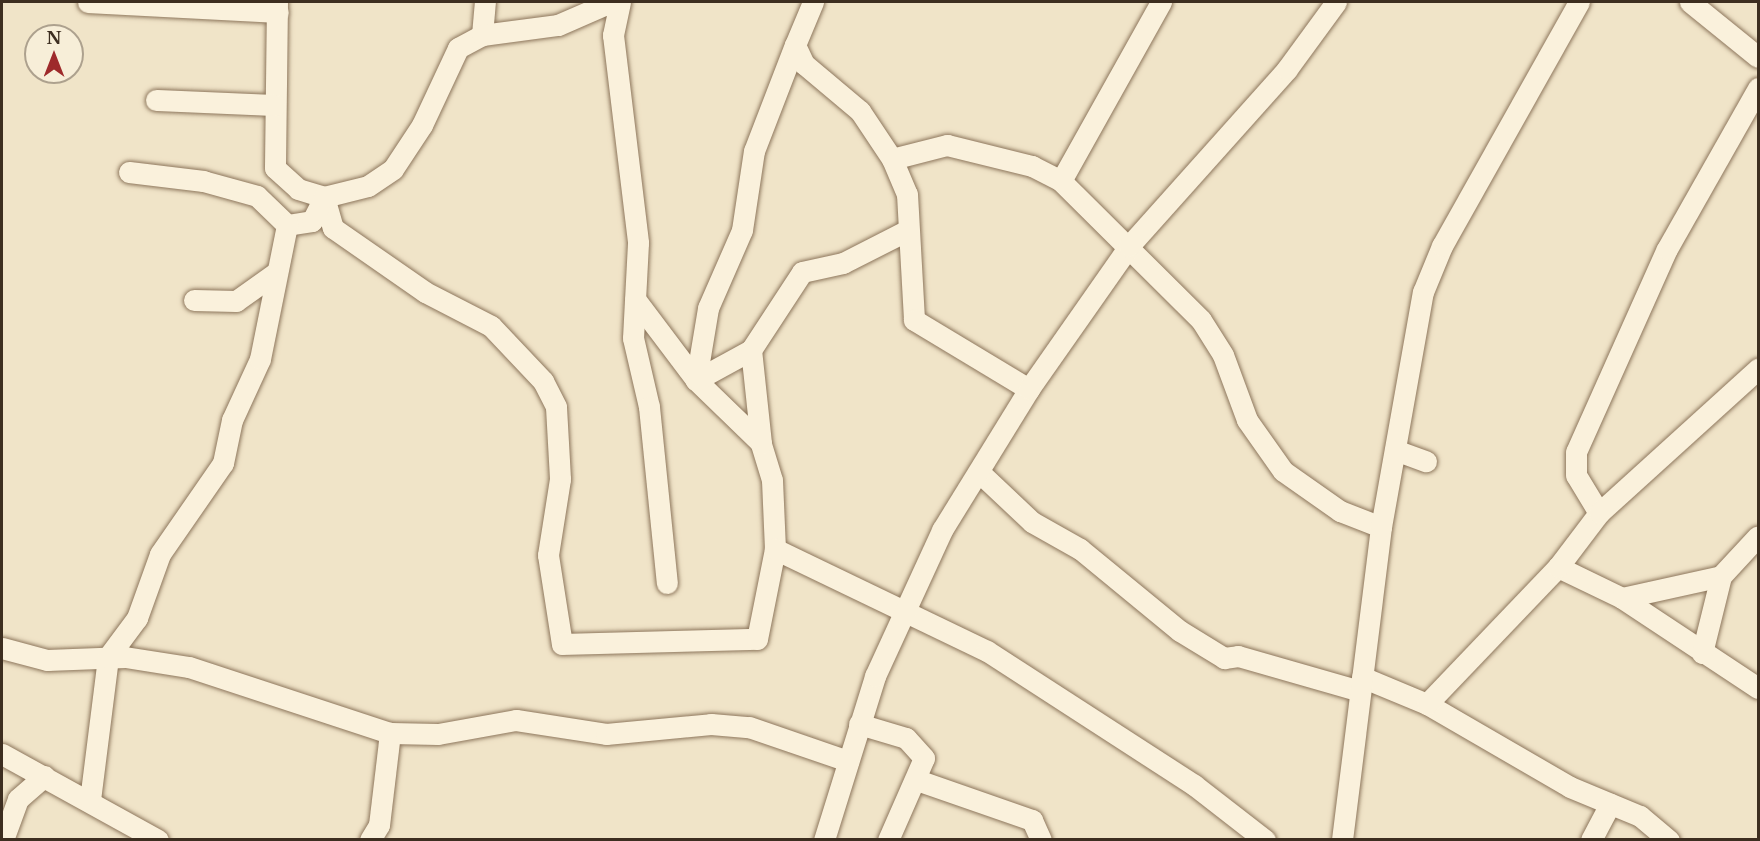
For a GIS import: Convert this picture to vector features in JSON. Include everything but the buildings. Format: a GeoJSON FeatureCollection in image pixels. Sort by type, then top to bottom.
{"type":"FeatureCollection","features":[{"type":"Feature","properties":{"kind":"street"},"geometry":{"type":"LineString","coordinates":[[88,2],[278,7],[275,168],[298,189],[324,197],[368,186],[393,169],[422,125],[458,48],[482,34],[558,25],[611,2]]}},
{"type":"Feature","properties":{"kind":"street"},"geometry":{"type":"LineString","coordinates":[[482,34],[485,2]]}},
{"type":"Feature","properties":{"kind":"street"},"geometry":{"type":"LineString","coordinates":[[620,2],[613,35],[638,243],[633,338],[649,407],[667,583]]}},
{"type":"Feature","properties":{"kind":"street"},"geometry":{"type":"LineString","coordinates":[[696,380],[708,308],[742,230],[754,152],[813,2]]}},
{"type":"Feature","properties":{"kind":"street"},"geometry":{"type":"LineString","coordinates":[[1061,181],[1161,2]]}},
{"type":"Feature","properties":{"kind":"street"},"geometry":{"type":"LineString","coordinates":[[824,840],[858,724],[903,610],[942,530],[1029,389],[1129,246],[1287,69],[1336,2]]}},
{"type":"Feature","properties":{"kind":"street"},"geometry":{"type":"LineString","coordinates":[[1342,840],[1381,527],[1423,292],[1442,246],[1579,2]]}},
{"type":"Feature","properties":{"kind":"street"},"geometry":{"type":"LineString","coordinates":[[1690,2],[1758,57]]}},
{"type":"Feature","properties":{"kind":"street"},"geometry":{"type":"LineString","coordinates":[[795,45],[804,64],[860,111],[892,159],[907,194],[914,320],[1029,389]]}},
{"type":"Feature","properties":{"kind":"street"},"geometry":{"type":"LineString","coordinates":[[1599,513],[1576,475],[1576,452],[1667,249],[1758,88]]}},
{"type":"Feature","properties":{"kind":"street"},"geometry":{"type":"LineString","coordinates":[[156,100],[275,105]]}},
{"type":"Feature","properties":{"kind":"street"},"geometry":{"type":"LineString","coordinates":[[892,159],[948,145],[1032,166],[1061,181],[1129,246],[1215,339],[1247,420],[1283,471],[1340,511],[1381,527]]}},
{"type":"Feature","properties":{"kind":"street"},"geometry":{"type":"LineString","coordinates":[[129,172],[203,181],[257,196],[287,225]]}},
{"type":"Feature","properties":{"kind":"street"},"geometry":{"type":"LineString","coordinates":[[287,225],[312,221],[324,197]]}},
{"type":"Feature","properties":{"kind":"street"},"geometry":{"type":"LineString","coordinates":[[324,197],[333,228],[425,292],[491,326],[543,381],[555,407],[560,441],[560,479],[548,555],[562,644],[757,639],[775,549],[772,480],[760,443],[751,350]]}},
{"type":"Feature","properties":{"kind":"street"},"geometry":{"type":"LineString","coordinates":[[90,800],[108,657],[137,618],[160,554],[223,463],[232,420],[260,359],[270,317],[274,274],[287,225]]}},
{"type":"Feature","properties":{"kind":"street"},"geometry":{"type":"LineString","coordinates":[[696,380],[751,350],[802,272],[843,263],[908,230]]}},
{"type":"Feature","properties":{"kind":"street"},"geometry":{"type":"LineString","coordinates":[[236,302],[274,274]]}},
{"type":"Feature","properties":{"kind":"street"},"geometry":{"type":"LineString","coordinates":[[635,299],[696,380],[760,443]]}},
{"type":"Feature","properties":{"kind":"street"},"geometry":{"type":"LineString","coordinates":[[194,300],[236,302],[270,317]]}},
{"type":"Feature","properties":{"kind":"street"},"geometry":{"type":"LineString","coordinates":[[1427,704],[1558,567],[1599,513],[1758,369]]}},
{"type":"Feature","properties":{"kind":"street"},"geometry":{"type":"LineString","coordinates":[[1395,450],[1426,461]]}},
{"type":"Feature","properties":{"kind":"street"},"geometry":{"type":"LineString","coordinates":[[979,472],[1032,522],[1080,549],[1180,631],[1224,658],[1238,656],[1361,684],[1427,704],[1570,787],[1640,816],[1669,840]]}},
{"type":"Feature","properties":{"kind":"street"},"geometry":{"type":"LineString","coordinates":[[1702,653],[1721,576],[1758,536]]}},
{"type":"Feature","properties":{"kind":"street"},"geometry":{"type":"LineString","coordinates":[[775,549],[903,610],[1040,685],[1114,738],[1194,785],[1265,840]]}},
{"type":"Feature","properties":{"kind":"street"},"geometry":{"type":"LineString","coordinates":[[1558,567],[1622,598],[1702,653],[1753,680]]}},
{"type":"Feature","properties":{"kind":"street"},"geometry":{"type":"LineString","coordinates":[[1622,598],[1721,576]]}},
{"type":"Feature","properties":{"kind":"street"},"geometry":{"type":"LineString","coordinates":[[2,648],[47,660],[108,657],[189,667],[390,733],[438,734],[516,720],[606,734],[711,724],[749,727],[848,761]]}},
{"type":"Feature","properties":{"kind":"street"},"geometry":{"type":"LineString","coordinates":[[858,724],[917,744],[924,758],[917,780],[888,840]]}},
{"type":"Feature","properties":{"kind":"street"},"geometry":{"type":"LineString","coordinates":[[370,840],[379,825],[390,733]]}},
{"type":"Feature","properties":{"kind":"street"},"geometry":{"type":"LineString","coordinates":[[5,756],[90,800],[158,840]]}},
{"type":"Feature","properties":{"kind":"street"},"geometry":{"type":"LineString","coordinates":[[5,756],[18,799]]}},
{"type":"Feature","properties":{"kind":"street"},"geometry":{"type":"LineString","coordinates":[[3,840],[18,799],[44,776]]}},
{"type":"Feature","properties":{"kind":"street"},"geometry":{"type":"LineString","coordinates":[[917,780],[1032,820],[1041,840]]}},
{"type":"Feature","properties":{"kind":"street"},"geometry":{"type":"LineString","coordinates":[[1591,840],[1610,804]]}}]}
